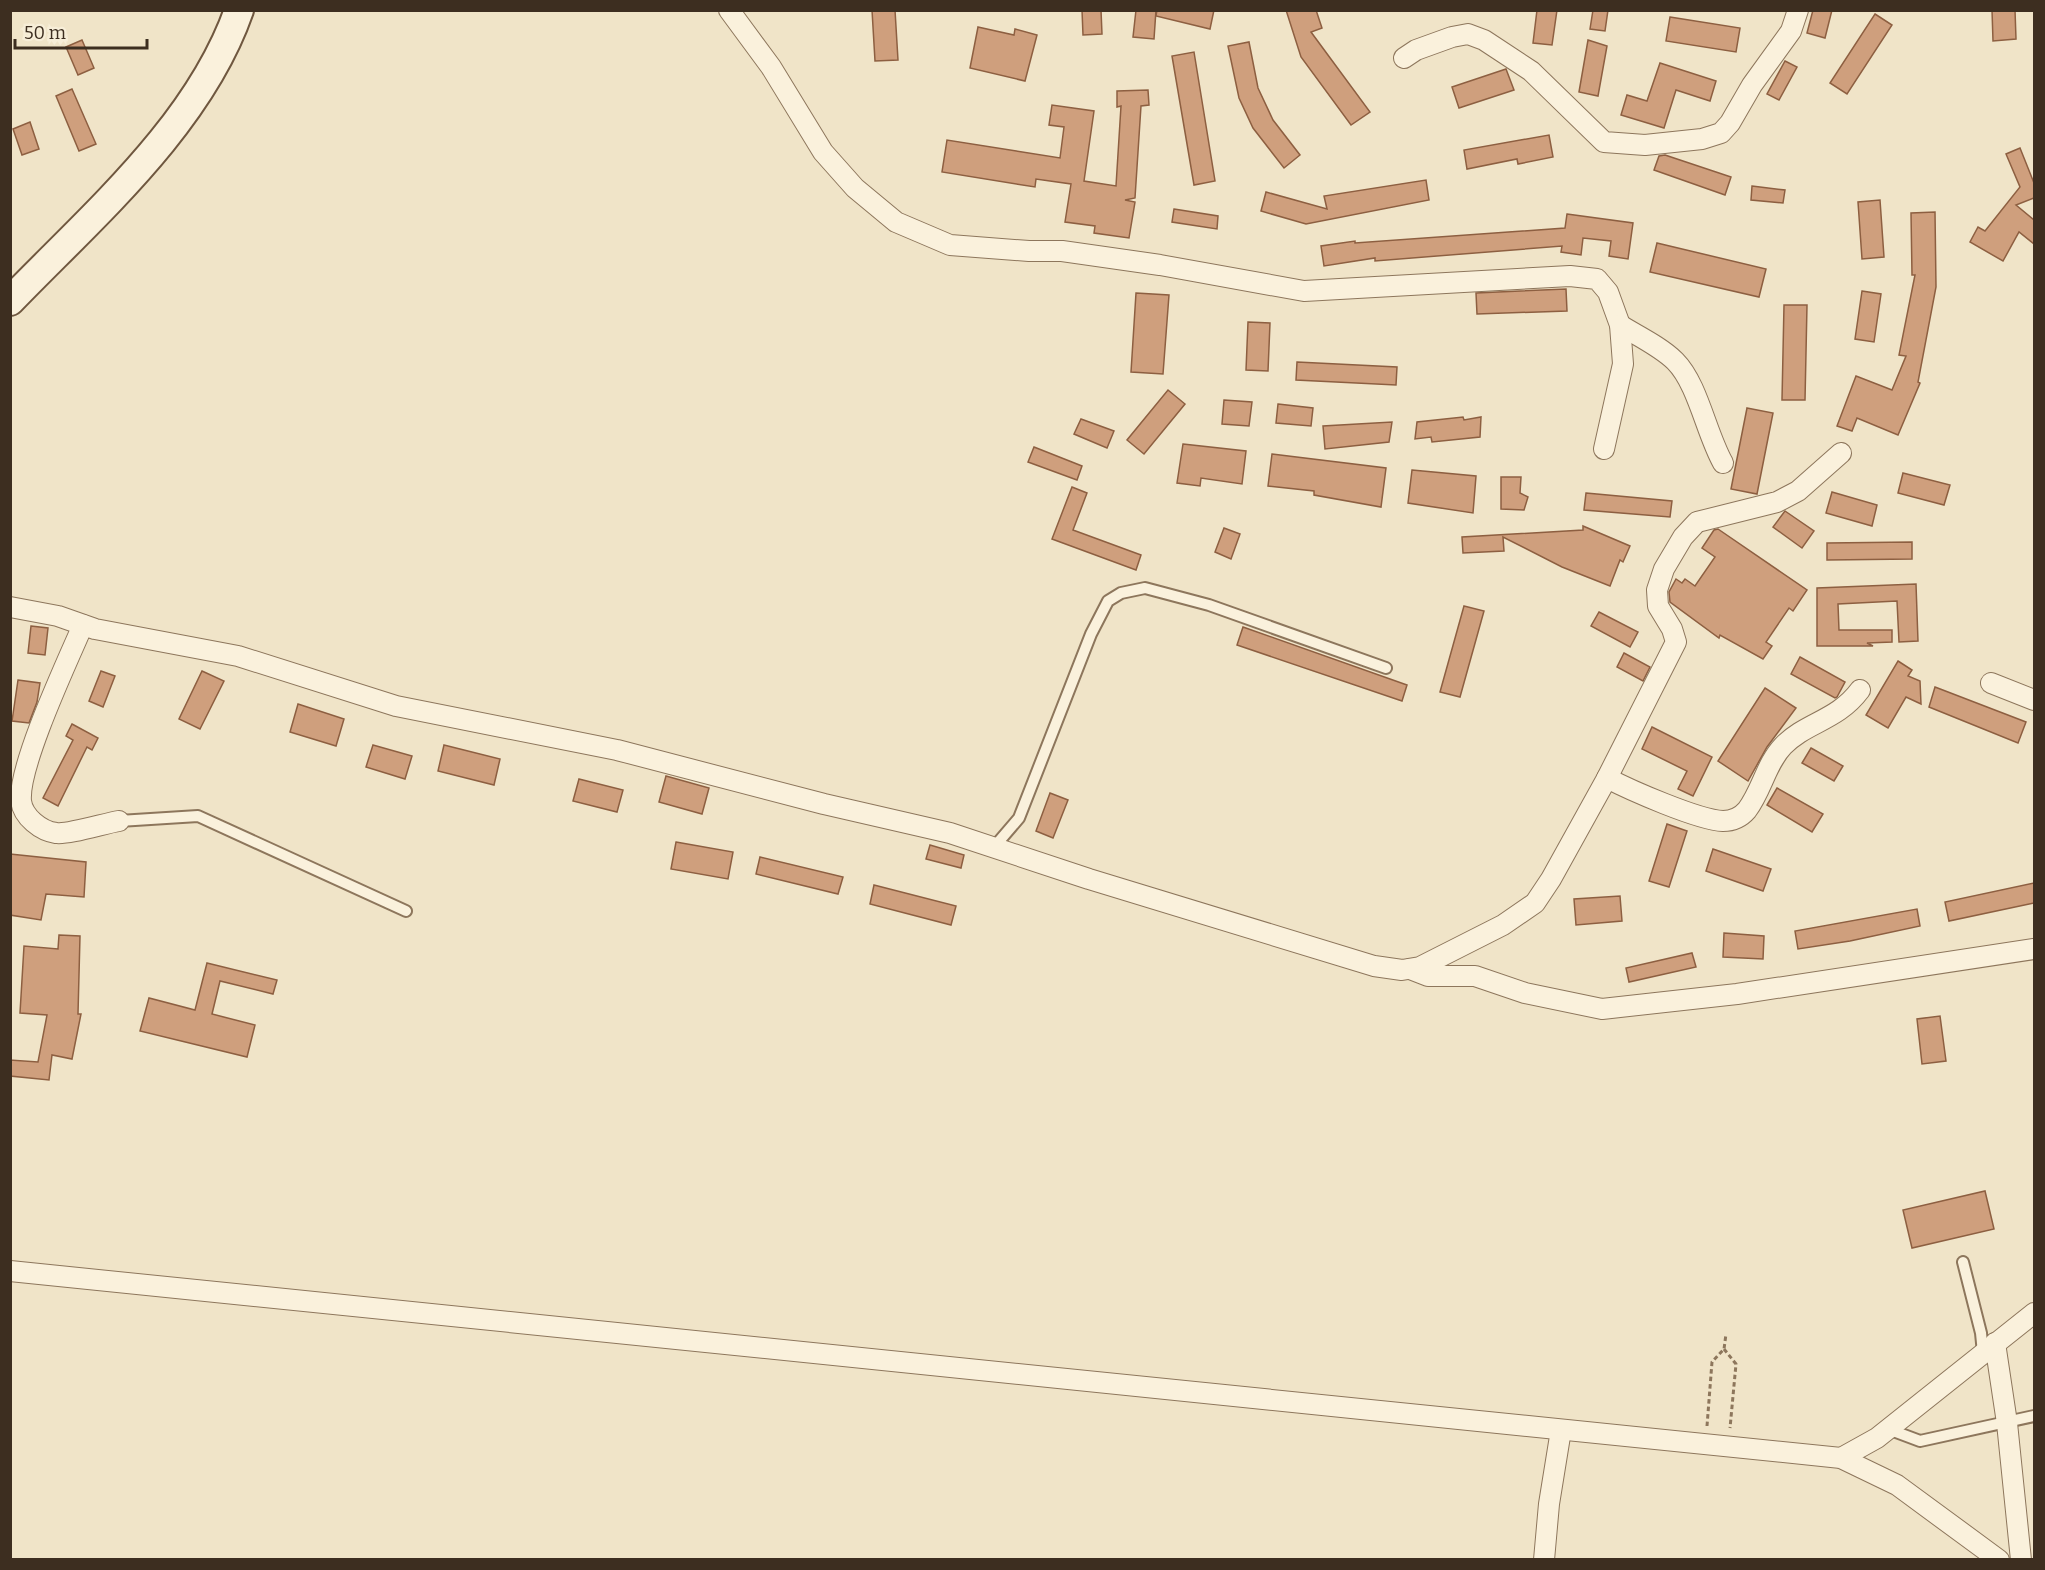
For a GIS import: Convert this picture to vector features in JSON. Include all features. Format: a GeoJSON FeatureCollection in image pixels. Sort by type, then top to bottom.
{"type":"FeatureCollection","features":[{"type":"Feature","properties":{"kind":"main road"},"geometry":{"type":"LineString","coordinates":[[10,301],[172,133],[207,80],[239,10]]}},
{"type":"Feature","properties":{"kind":"street"},"geometry":{"type":"LineString","coordinates":[[729,10],[771,67],[831,161],[855,188],[888,215],[925,237],[950,245],[1062,251],[1160,265],[1304,291],[1570,276],[1597,279],[1608,292],[1620,325],[1623,364],[1604,449]]}},
{"type":"Feature","properties":{"kind":"street"},"geometry":{"type":"LineString","coordinates":[[1404,58],[1416,50],[1468,34],[1484,40],[1531,70],[1604,142],[1646,145],[1702,139],[1720,133],[1730,123],[1752,85],[1791,31],[1798,10]]}},
{"type":"Feature","properties":{"kind":"street"},"geometry":{"type":"LineString","coordinates":[[1620,325],[1675,360],[1691,381],[1712,443],[1723,463]]}},
{"type":"Feature","properties":{"kind":"street"},"geometry":{"type":"LineString","coordinates":[[10,607],[24,608],[83,625],[238,656],[396,706],[617,750],[824,804],[950,832],[1089,879],[1374,966],[1410,969],[1420,967],[1503,925],[1535,903],[1551,879],[1607,778],[1676,642],[1672,629],[1658,606],[1657,590],[1664,569],[1683,537],[1697,522],[1777,502],[1798,490],[1841,453]]}},
{"type":"Feature","properties":{"kind":"street"},"geometry":{"type":"LineString","coordinates":[[83,625],[34,750],[22,785],[21,804],[33,822],[57,833],[119,821]]}},
{"type":"Feature","properties":{"kind":"street"},"geometry":{"type":"LineString","coordinates":[[1991,683],[2034,700]]}},
{"type":"Feature","properties":{"kind":"street"},"geometry":{"type":"LineString","coordinates":[[1607,778],[1628,789],[1719,821],[1739,817],[1747,809],[1771,763],[1783,746],[1794,737],[1848,706],[1860,690]]}},
{"type":"Feature","properties":{"kind":"street"},"geometry":{"type":"LineString","coordinates":[[1410,969],[1428,976],[1475,976],[1525,993],[1602,1009],[1737,994],[2034,949]]}},
{"type":"Feature","properties":{"kind":"street"},"geometry":{"type":"LineString","coordinates":[[10,1271],[1841,1458],[1897,1485],[1999,1560]]}},
{"type":"Feature","properties":{"kind":"street"},"geometry":{"type":"LineString","coordinates":[[1841,1458],[1888,1429],[2034,1313]]}},
{"type":"Feature","properties":{"kind":"street"},"geometry":{"type":"LineString","coordinates":[[1989,1348],[2007,1423],[2025,1554]]}},
{"type":"Feature","properties":{"kind":"street"},"geometry":{"type":"LineString","coordinates":[[1544,1560],[1549,1504],[1561,1430]]}},
{"type":"Feature","properties":{"kind":"lane"},"geometry":{"type":"LineString","coordinates":[[995,846],[1019,818],[1091,634],[1108,601],[1121,593],[1145,588],[1209,605],[1386,668]]}},
{"type":"Feature","properties":{"kind":"lane"},"geometry":{"type":"LineString","coordinates":[[119,821],[198,816],[406,911]]}},
{"type":"Feature","properties":{"kind":"lane"},"geometry":{"type":"LineString","coordinates":[[1963,1262],[1981,1332],[1989,1348]]}},
{"type":"Feature","properties":{"kind":"lane"},"geometry":{"type":"LineString","coordinates":[[1888,1429],[1920,1441],[2034,1416]]}},
{"type":"Feature","properties":{"kind":"path"},"geometry":{"type":"LineString","coordinates":[[1706,1427],[1712,1362],[1724,1349],[1726,1334]]}},
{"type":"Feature","properties":{"kind":"path"},"geometry":{"type":"LineString","coordinates":[[1724,1349],[1736,1364],[1730,1430]]}},
{"type":"Feature","properties":{"kind":"building"},"geometry":{"type":"Polygon","coordinates":[[[872,10],[895,10],[898,60],[875,61],[872,10]]]}},
{"type":"Feature","properties":{"kind":"building"},"geometry":{"type":"Polygon","coordinates":[[[1082,10],[1101,10],[1102,34],[1083,35],[1082,10]]]}},
{"type":"Feature","properties":{"kind":"building"},"geometry":{"type":"Polygon","coordinates":[[[1136,10],[1156,10],[1154,39],[1133,37],[1136,10]]]}},
{"type":"Feature","properties":{"kind":"building"},"geometry":{"type":"Polygon","coordinates":[[[1157,10],[1214,10],[1210,29],[1156,16],[1157,10]]]}},
{"type":"Feature","properties":{"kind":"building"},"geometry":{"type":"Polygon","coordinates":[[[1286,10],[1316,10],[1322,28],[1311,32],[1370,112],[1351,125],[1301,57],[1286,10]]]}},
{"type":"Feature","properties":{"kind":"building"},"geometry":{"type":"Polygon","coordinates":[[[1537,10],[1557,10],[1552,45],[1533,43],[1537,10]]]}},
{"type":"Feature","properties":{"kind":"building"},"geometry":{"type":"Polygon","coordinates":[[[1593,10],[1608,10],[1605,31],[1590,29],[1593,10]]]}},
{"type":"Feature","properties":{"kind":"building"},"geometry":{"type":"Polygon","coordinates":[[[1813,10],[1832,10],[1825,38],[1807,33],[1813,10]]]}},
{"type":"Feature","properties":{"kind":"building"},"geometry":{"type":"Polygon","coordinates":[[[1992,10],[2015,10],[2016,39],[1993,41],[1992,10]]]}},
{"type":"Feature","properties":{"kind":"building"},"geometry":{"type":"Polygon","coordinates":[[[1875,14],[1892,25],[1847,94],[1830,83],[1875,14]]]}},
{"type":"Feature","properties":{"kind":"building"},"geometry":{"type":"Polygon","coordinates":[[[1670,17],[1740,28],[1736,52],[1666,41],[1670,17]]]}},
{"type":"Feature","properties":{"kind":"building"},"geometry":{"type":"Polygon","coordinates":[[[978,27],[1014,35],[1015,29],[1037,35],[1025,81],[970,68],[978,27]]]}},
{"type":"Feature","properties":{"kind":"building"},"geometry":{"type":"Polygon","coordinates":[[[82,40],[94,68],[78,75],[66,47],[82,40]]]}},
{"type":"Feature","properties":{"kind":"building"},"geometry":{"type":"Polygon","coordinates":[[[1588,40],[1607,46],[1598,96],[1579,92],[1588,40]]]}},
{"type":"Feature","properties":{"kind":"building"},"geometry":{"type":"Polygon","coordinates":[[[1249,42],[1258,88],[1273,120],[1300,155],[1284,168],[1253,128],[1239,98],[1228,46],[1249,42]]]}},
{"type":"Feature","properties":{"kind":"building"},"geometry":{"type":"Polygon","coordinates":[[[1194,52],[1215,181],[1194,185],[1172,56],[1194,52]]]}},
{"type":"Feature","properties":{"kind":"building"},"geometry":{"type":"Polygon","coordinates":[[[1785,61],[1797,67],[1779,100],[1767,94],[1785,61]]]}},
{"type":"Feature","properties":{"kind":"building"},"geometry":{"type":"Polygon","coordinates":[[[1660,63],[1716,81],[1710,101],[1676,90],[1664,128],[1621,115],[1627,95],[1647,101],[1660,63]]]}},
{"type":"Feature","properties":{"kind":"building"},"geometry":{"type":"Polygon","coordinates":[[[1506,69],[1514,90],[1459,108],[1452,87],[1506,69]]]}},
{"type":"Feature","properties":{"kind":"building"},"geometry":{"type":"Polygon","coordinates":[[[72,89],[96,144],[79,151],[56,96],[72,89]]]}},
{"type":"Feature","properties":{"kind":"building"},"geometry":{"type":"Polygon","coordinates":[[[1148,90],[1149,105],[1141,106],[1135,198],[1125,200],[1135,202],[1129,238],[1094,233],[1095,226],[1065,222],[1071,184],[1036,179],[1035,187],[942,172],[947,140],[1060,158],[1064,127],[1049,125],[1052,105],[1094,111],[1084,181],[1116,186],[1121,106],[1117,107],[1117,91],[1148,90]]]}},
{"type":"Feature","properties":{"kind":"building"},"geometry":{"type":"Polygon","coordinates":[[[30,122],[39,149],[22,155],[13,129],[30,122]]]}},
{"type":"Feature","properties":{"kind":"building"},"geometry":{"type":"Polygon","coordinates":[[[1549,135],[1553,157],[1518,164],[1517,159],[1467,169],[1464,150],[1549,135]]]}},
{"type":"Feature","properties":{"kind":"building"},"geometry":{"type":"Polygon","coordinates":[[[2020,148],[2034,183],[2034,198],[2016,205],[2034,220],[2034,244],[2019,232],[2003,261],[1970,242],[1978,227],[1985,231],[2020,187],[2006,154],[2020,148]]]}},
{"type":"Feature","properties":{"kind":"building"},"geometry":{"type":"Polygon","coordinates":[[[1665,155],[1731,177],[1725,195],[1654,170],[1659,156],[1665,155]]]}},
{"type":"Feature","properties":{"kind":"building"},"geometry":{"type":"Polygon","coordinates":[[[1426,180],[1429,200],[1306,224],[1261,211],[1266,192],[1327,209],[1324,196],[1426,180]]]}},
{"type":"Feature","properties":{"kind":"building"},"geometry":{"type":"Polygon","coordinates":[[[1752,186],[1785,190],[1783,203],[1751,200],[1752,186]]]}},
{"type":"Feature","properties":{"kind":"building"},"geometry":{"type":"Polygon","coordinates":[[[1880,200],[1884,257],[1862,259],[1858,202],[1880,200]]]}},
{"type":"Feature","properties":{"kind":"building"},"geometry":{"type":"Polygon","coordinates":[[[1174,209],[1218,216],[1217,229],[1172,222],[1174,209]]]}},
{"type":"Feature","properties":{"kind":"building"},"geometry":{"type":"Polygon","coordinates":[[[1935,212],[1936,287],[1918,382],[1920,383],[1898,435],[1857,418],[1852,431],[1837,426],[1856,376],[1892,390],[1906,356],[1899,355],[1915,275],[1912,275],[1911,213],[1935,212]]]}},
{"type":"Feature","properties":{"kind":"building"},"geometry":{"type":"Polygon","coordinates":[[[1567,214],[1633,223],[1628,259],[1609,256],[1611,241],[1583,238],[1581,255],[1561,252],[1562,246],[1375,261],[1375,258],[1324,266],[1321,246],[1355,241],[1355,243],[1565,228],[1567,214]]]}},
{"type":"Feature","properties":{"kind":"building"},"geometry":{"type":"Polygon","coordinates":[[[1657,243],[1766,269],[1759,297],[1650,272],[1657,243]]]}},
{"type":"Feature","properties":{"kind":"building"},"geometry":{"type":"Polygon","coordinates":[[[1566,289],[1567,311],[1477,314],[1476,293],[1566,289]]]}},
{"type":"Feature","properties":{"kind":"building"},"geometry":{"type":"Polygon","coordinates":[[[1862,291],[1881,294],[1874,342],[1855,339],[1862,291]]]}},
{"type":"Feature","properties":{"kind":"building"},"geometry":{"type":"Polygon","coordinates":[[[1136,293],[1169,295],[1163,374],[1131,372],[1136,293]]]}},
{"type":"Feature","properties":{"kind":"building"},"geometry":{"type":"Polygon","coordinates":[[[1784,305],[1807,305],[1805,400],[1782,400],[1784,305]]]}},
{"type":"Feature","properties":{"kind":"building"},"geometry":{"type":"Polygon","coordinates":[[[1248,322],[1270,323],[1268,371],[1246,370],[1248,322]]]}},
{"type":"Feature","properties":{"kind":"building"},"geometry":{"type":"Polygon","coordinates":[[[1297,362],[1397,367],[1396,385],[1296,380],[1297,362]]]}},
{"type":"Feature","properties":{"kind":"building"},"geometry":{"type":"Polygon","coordinates":[[[1168,390],[1185,404],[1144,454],[1127,440],[1168,390]]]}},
{"type":"Feature","properties":{"kind":"building"},"geometry":{"type":"Polygon","coordinates":[[[1224,400],[1252,402],[1249,426],[1222,424],[1224,400]]]}},
{"type":"Feature","properties":{"kind":"building"},"geometry":{"type":"Polygon","coordinates":[[[1278,404],[1313,408],[1311,426],[1276,423],[1278,404]]]}},
{"type":"Feature","properties":{"kind":"building"},"geometry":{"type":"Polygon","coordinates":[[[1747,408],[1773,413],[1757,494],[1731,489],[1747,408]]]}},
{"type":"Feature","properties":{"kind":"building"},"geometry":{"type":"Polygon","coordinates":[[[1463,417],[1464,420],[1481,417],[1480,437],[1432,442],[1431,437],[1415,439],[1417,422],[1463,417]]]}},
{"type":"Feature","properties":{"kind":"building"},"geometry":{"type":"Polygon","coordinates":[[[1081,419],[1114,431],[1107,448],[1074,434],[1081,419]]]}},
{"type":"Feature","properties":{"kind":"building"},"geometry":{"type":"Polygon","coordinates":[[[1392,422],[1389,442],[1325,449],[1323,426],[1392,422]]]}},
{"type":"Feature","properties":{"kind":"building"},"geometry":{"type":"Polygon","coordinates":[[[1183,444],[1246,451],[1242,484],[1201,478],[1200,486],[1177,483],[1183,444]]]}},
{"type":"Feature","properties":{"kind":"building"},"geometry":{"type":"Polygon","coordinates":[[[1034,447],[1082,466],[1077,480],[1028,462],[1034,447]]]}},
{"type":"Feature","properties":{"kind":"building"},"geometry":{"type":"Polygon","coordinates":[[[1272,454],[1386,468],[1381,507],[1314,495],[1314,491],[1268,486],[1272,454]]]}},
{"type":"Feature","properties":{"kind":"building"},"geometry":{"type":"Polygon","coordinates":[[[1412,470],[1476,476],[1473,513],[1408,503],[1412,470]]]}},
{"type":"Feature","properties":{"kind":"building"},"geometry":{"type":"Polygon","coordinates":[[[1903,473],[1950,485],[1944,505],[1898,493],[1903,473]]]}},
{"type":"Feature","properties":{"kind":"building"},"geometry":{"type":"Polygon","coordinates":[[[1501,477],[1521,477],[1520,493],[1528,497],[1524,510],[1501,509],[1501,477]]]}},
{"type":"Feature","properties":{"kind":"building"},"geometry":{"type":"Polygon","coordinates":[[[1072,487],[1087,493],[1073,530],[1141,555],[1136,570],[1052,539],[1072,487]]]}},
{"type":"Feature","properties":{"kind":"building"},"geometry":{"type":"Polygon","coordinates":[[[1832,492],[1877,505],[1872,526],[1826,513],[1832,492]]]}},
{"type":"Feature","properties":{"kind":"building"},"geometry":{"type":"Polygon","coordinates":[[[1586,493],[1672,501],[1670,517],[1584,510],[1586,493]]]}},
{"type":"Feature","properties":{"kind":"building"},"geometry":{"type":"Polygon","coordinates":[[[1785,511],[1814,531],[1802,548],[1773,527],[1785,511]]]}},
{"type":"Feature","properties":{"kind":"building"},"geometry":{"type":"Polygon","coordinates":[[[1583,526],[1630,546],[1623,562],[1620,560],[1610,586],[1562,567],[1503,537],[1504,551],[1463,553],[1462,537],[1583,530],[1583,526]]]}},
{"type":"Feature","properties":{"kind":"building"},"geometry":{"type":"Polygon","coordinates":[[[1224,528],[1240,534],[1231,559],[1215,552],[1224,528]]]}},
{"type":"Feature","properties":{"kind":"building"},"geometry":{"type":"Polygon","coordinates":[[[1718,529],[1807,590],[1793,611],[1789,608],[1766,642],[1772,646],[1763,659],[1720,635],[1719,638],[1670,602],[1669,592],[1676,579],[1682,583],[1685,579],[1695,586],[1715,557],[1702,548],[1714,530],[1718,529]]]}},
{"type":"Feature","properties":{"kind":"building"},"geometry":{"type":"Polygon","coordinates":[[[1912,542],[1912,559],[1827,560],[1827,543],[1912,542]]]}},
{"type":"Feature","properties":{"kind":"building"},"geometry":{"type":"Polygon","coordinates":[[[1916,584],[1918,641],[1899,642],[1897,601],[1838,604],[1839,630],[1892,630],[1892,642],[1867,643],[1873,646],[1817,646],[1817,588],[1916,584]]]}},
{"type":"Feature","properties":{"kind":"building"},"geometry":{"type":"Polygon","coordinates":[[[1464,606],[1484,611],[1460,697],[1440,692],[1464,606]]]}},
{"type":"Feature","properties":{"kind":"building"},"geometry":{"type":"Polygon","coordinates":[[[1599,612],[1638,632],[1630,647],[1591,626],[1599,612]]]}},
{"type":"Feature","properties":{"kind":"building"},"geometry":{"type":"Polygon","coordinates":[[[31,626],[48,628],[45,655],[28,653],[31,626]]]}},
{"type":"Feature","properties":{"kind":"building"},"geometry":{"type":"Polygon","coordinates":[[[1243,627],[1407,685],[1402,701],[1237,645],[1243,627]]]}},
{"type":"Feature","properties":{"kind":"building"},"geometry":{"type":"Polygon","coordinates":[[[1624,653],[1650,667],[1643,681],[1617,667],[1624,653]]]}},
{"type":"Feature","properties":{"kind":"building"},"geometry":{"type":"Polygon","coordinates":[[[1800,657],[1845,682],[1837,697],[1791,674],[1800,657]]]}},
{"type":"Feature","properties":{"kind":"building"},"geometry":{"type":"Polygon","coordinates":[[[1898,661],[1912,670],[1908,676],[1920,681],[1921,704],[1906,697],[1888,728],[1866,715],[1898,661]]]}},
{"type":"Feature","properties":{"kind":"building"},"geometry":{"type":"Polygon","coordinates":[[[101,671],[115,676],[103,707],[89,701],[101,671]]]}},
{"type":"Feature","properties":{"kind":"building"},"geometry":{"type":"Polygon","coordinates":[[[202,671],[224,681],[200,729],[179,719],[202,671]]]}},
{"type":"Feature","properties":{"kind":"building"},"geometry":{"type":"Polygon","coordinates":[[[18,680],[40,683],[37,702],[29,723],[12,721],[18,680]]]}},
{"type":"Feature","properties":{"kind":"building"},"geometry":{"type":"Polygon","coordinates":[[[1935,687],[2026,722],[2018,743],[1929,707],[1935,687]]]}},
{"type":"Feature","properties":{"kind":"building"},"geometry":{"type":"Polygon","coordinates":[[[1765,688],[1796,708],[1767,747],[1748,781],[1718,761],[1765,688]]]}},
{"type":"Feature","properties":{"kind":"building"},"geometry":{"type":"Polygon","coordinates":[[[298,704],[344,719],[336,746],[290,732],[298,704]]]}},
{"type":"Feature","properties":{"kind":"building"},"geometry":{"type":"Polygon","coordinates":[[[72,724],[98,738],[92,750],[87,747],[58,806],[43,798],[73,740],[66,736],[72,724]]]}},
{"type":"Feature","properties":{"kind":"building"},"geometry":{"type":"Polygon","coordinates":[[[1652,727],[1712,757],[1693,796],[1678,789],[1687,771],[1642,749],[1652,727]]]}},
{"type":"Feature","properties":{"kind":"building"},"geometry":{"type":"Polygon","coordinates":[[[373,745],[412,756],[405,779],[366,767],[373,745]]]}},
{"type":"Feature","properties":{"kind":"building"},"geometry":{"type":"Polygon","coordinates":[[[444,745],[500,759],[494,785],[438,771],[444,745]]]}},
{"type":"Feature","properties":{"kind":"building"},"geometry":{"type":"Polygon","coordinates":[[[1811,748],[1843,766],[1834,781],[1802,763],[1811,748]]]}},
{"type":"Feature","properties":{"kind":"building"},"geometry":{"type":"Polygon","coordinates":[[[666,776],[709,788],[702,814],[659,802],[666,776]]]}},
{"type":"Feature","properties":{"kind":"building"},"geometry":{"type":"Polygon","coordinates":[[[579,779],[623,790],[617,812],[573,801],[579,779]]]}},
{"type":"Feature","properties":{"kind":"building"},"geometry":{"type":"Polygon","coordinates":[[[1777,788],[1823,814],[1812,832],[1767,805],[1777,788]]]}},
{"type":"Feature","properties":{"kind":"building"},"geometry":{"type":"Polygon","coordinates":[[[1050,793],[1068,800],[1053,838],[1036,831],[1050,793]]]}},
{"type":"Feature","properties":{"kind":"building"},"geometry":{"type":"Polygon","coordinates":[[[1667,824],[1687,831],[1669,887],[1649,881],[1667,824]]]}},
{"type":"Feature","properties":{"kind":"building"},"geometry":{"type":"Polygon","coordinates":[[[676,842],[733,852],[728,879],[671,869],[676,842]]]}},
{"type":"Feature","properties":{"kind":"building"},"geometry":{"type":"Polygon","coordinates":[[[930,845],[964,855],[961,868],[926,859],[930,845]]]}},
{"type":"Feature","properties":{"kind":"building"},"geometry":{"type":"Polygon","coordinates":[[[1713,849],[1771,869],[1763,891],[1706,871],[1713,849]]]}},
{"type":"Feature","properties":{"kind":"building"},"geometry":{"type":"Polygon","coordinates":[[[10,854],[86,862],[84,897],[46,894],[41,920],[10,915],[10,854]]]}},
{"type":"Feature","properties":{"kind":"building"},"geometry":{"type":"Polygon","coordinates":[[[760,857],[843,877],[838,894],[756,874],[760,857]]]}},
{"type":"Feature","properties":{"kind":"building"},"geometry":{"type":"Polygon","coordinates":[[[2034,883],[2034,903],[1949,921],[1945,902],[2034,883]]]}},
{"type":"Feature","properties":{"kind":"building"},"geometry":{"type":"Polygon","coordinates":[[[874,885],[956,906],[951,925],[870,904],[874,885]]]}},
{"type":"Feature","properties":{"kind":"building"},"geometry":{"type":"Polygon","coordinates":[[[1620,896],[1622,921],[1576,925],[1574,899],[1620,896]]]}},
{"type":"Feature","properties":{"kind":"building"},"geometry":{"type":"Polygon","coordinates":[[[1917,909],[1920,926],[1798,949],[1795,931],[1917,909]]]}},
{"type":"Feature","properties":{"kind":"building"},"geometry":{"type":"Polygon","coordinates":[[[1724,933],[1764,936],[1763,959],[1723,957],[1724,933]]]}},
{"type":"Feature","properties":{"kind":"building"},"geometry":{"type":"Polygon","coordinates":[[[59,935],[80,936],[78,1014],[81,1014],[72,1059],[52,1055],[49,1080],[10,1076],[10,1060],[38,1062],[47,1015],[20,1013],[24,946],[58,949],[59,935]]]}},
{"type":"Feature","properties":{"kind":"building"},"geometry":{"type":"Polygon","coordinates":[[[1692,953],[1696,967],[1629,982],[1626,968],[1692,953]]]}},
{"type":"Feature","properties":{"kind":"building"},"geometry":{"type":"Polygon","coordinates":[[[207,963],[277,980],[273,994],[220,981],[212,1014],[255,1025],[247,1057],[140,1031],[149,998],[195,1010],[207,963]]]}},
{"type":"Feature","properties":{"kind":"building"},"geometry":{"type":"Polygon","coordinates":[[[1940,1016],[1946,1061],[1922,1064],[1917,1019],[1940,1016]]]}},
{"type":"Feature","properties":{"kind":"building"},"geometry":{"type":"Polygon","coordinates":[[[1985,1191],[1994,1229],[1912,1248],[1903,1210],[1985,1191]]]}}]}
